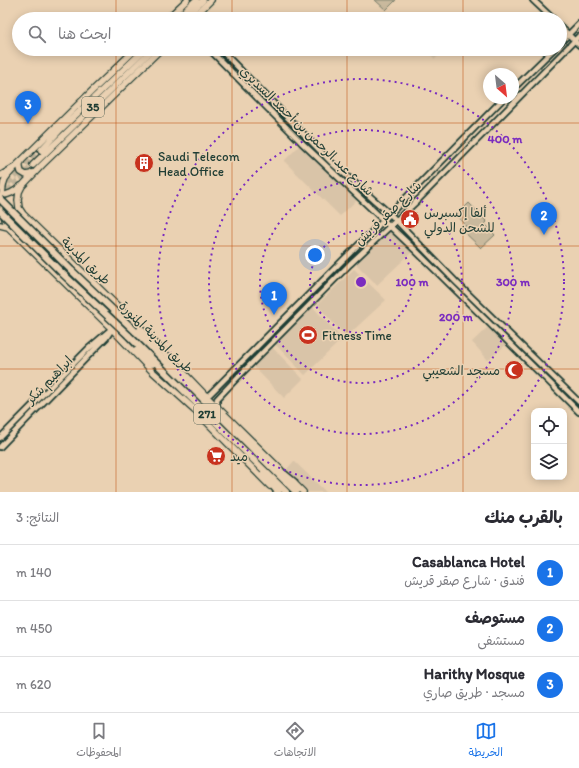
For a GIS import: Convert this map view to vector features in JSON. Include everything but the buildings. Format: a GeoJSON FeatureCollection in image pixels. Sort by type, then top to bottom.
{"type":"FeatureCollection","features":[{"type":"Feature","properties":{"kind":"highway","name":"طريق المدينة المنورة"},"geometry":{"type":"LineString","coordinates":[[1,197],[71,270],[137,330],[237,434],[296,492]]}},
{"type":"Feature","properties":{"kind":"highway","name":"طريق المدينة المنورة"},"geometry":{"type":"LineString","coordinates":[[0,209],[62,273],[128,335],[286,492]]}},
{"type":"Feature","properties":{"kind":"highway"},"geometry":{"type":"LineString","coordinates":[[237,434],[294,482]]}},
{"type":"Feature","properties":{"kind":"highway"},"geometry":{"type":"LineString","coordinates":[[242,448],[277,492]]}},
{"type":"Feature","properties":{"kind":"main road"},"geometry":{"type":"LineString","coordinates":[[174,12],[187,0]]}},
{"type":"Feature","properties":{"kind":"main road"},"geometry":{"type":"LineString","coordinates":[[183,12],[196,0]]}},
{"type":"Feature","properties":{"kind":"main road"},"geometry":{"type":"LineString","coordinates":[[191,12],[203,0]]}},
{"type":"Feature","properties":{"kind":"main road"},"geometry":{"type":"LineString","coordinates":[[199,12],[211,0]]}},
{"type":"Feature","properties":{"kind":"main road"},"geometry":{"type":"LineString","coordinates":[[129,56],[28,154],[5,179],[1,192],[0,209],[8,227],[112,329],[152,371],[194,409],[277,492]]}},
{"type":"Feature","properties":{"kind":"main road","name":"35"},"geometry":{"type":"LineString","coordinates":[[42,150],[138,56]]}},
{"type":"Feature","properties":{"kind":"main road","name":"35"},"geometry":{"type":"LineString","coordinates":[[33,165],[145,56]]}},
{"type":"Feature","properties":{"kind":"main road"},"geometry":{"type":"LineString","coordinates":[[142,59],[147,56]]}},
{"type":"Feature","properties":{"kind":"main road"},"geometry":{"type":"LineString","coordinates":[[1,197],[14,192],[22,186],[153,56]]}},
{"type":"Feature","properties":{"kind":"main road"},"geometry":{"type":"LineString","coordinates":[[28,154],[20,164],[21,172],[23,174],[31,174],[42,165]]}},
{"type":"Feature","properties":{"kind":"main road"},"geometry":{"type":"LineString","coordinates":[[0,176],[16,167]]}},
{"type":"Feature","properties":{"kind":"main road"},"geometry":{"type":"LineString","coordinates":[[22,186],[19,192],[18,200],[19,208],[23,214]]}},
{"type":"Feature","properties":{"kind":"main road"},"geometry":{"type":"LineString","coordinates":[[0,209],[12,210],[23,214]]}},
{"type":"Feature","properties":{"kind":"main road","name":"طريق المدينة"},"geometry":{"type":"LineString","coordinates":[[23,214],[137,330],[168,356],[206,396],[303,492]]}},
{"type":"Feature","properties":{"kind":"main road"},"geometry":{"type":"LineString","coordinates":[[20,238],[14,220],[21,218],[32,223]]}},
{"type":"Feature","properties":{"kind":"main road"},"geometry":{"type":"LineString","coordinates":[[0,225],[8,227]]}},
{"type":"Feature","properties":{"kind":"main road"},"geometry":{"type":"LineString","coordinates":[[112,329],[174,381]]}},
{"type":"Feature","properties":{"kind":"street"},"geometry":{"type":"LineString","coordinates":[[533,0],[546,12]]}},
{"type":"Feature","properties":{"kind":"street"},"geometry":{"type":"LineString","coordinates":[[579,24],[569,34],[579,45]]}},
{"type":"Feature","properties":{"kind":"street","name":"شارع صقر قريش"},"geometry":{"type":"LineString","coordinates":[[567,47],[579,36]]}},
{"type":"Feature","properties":{"kind":"street","name":"شارع عبد الرحمن بن أحمد السديري"},"geometry":{"type":"LineString","coordinates":[[216,56],[301,142],[384,220],[579,412]]}},
{"type":"Feature","properties":{"kind":"street","name":"شارع عبد الرحمن بن أحمد السديري"},"geometry":{"type":"LineString","coordinates":[[227,56],[333,164],[390,214],[456,282],[579,402]]}},
{"type":"Feature","properties":{"kind":"street"},"geometry":{"type":"LineString","coordinates":[[519,83],[547,56]]}},
{"type":"Feature","properties":{"kind":"street","name":"شارع صقر قريش"},"geometry":{"type":"LineString","coordinates":[[217,407],[217,399],[236,379],[321,293],[424,194],[558,56]]}},
{"type":"Feature","properties":{"kind":"street","name":"شارع صقر قريش"},"geometry":{"type":"LineString","coordinates":[[206,396],[210,394],[498,104]]}},
{"type":"Feature","properties":{"kind":"street"},"geometry":{"type":"LineString","coordinates":[[315,288],[321,293]]}},
{"type":"Feature","properties":{"kind":"street","name":"ابراهيم شكر"},"geometry":{"type":"LineString","coordinates":[[0,446],[56,385],[106,338],[112,329]]}},
{"type":"Feature","properties":{"kind":"street"},"geometry":{"type":"LineString","coordinates":[[230,374],[236,379]]}},
{"type":"Feature","properties":{"kind":"street"},"geometry":{"type":"LineString","coordinates":[[0,438],[56,385]]}},
{"type":"Feature","properties":{"kind":"shaded area"},"geometry":{"type":"Polygon","coordinates":[[[375,0],[396,0],[386,10],[375,0]]]}},
{"type":"Feature","properties":{"kind":"shaded area"},"geometry":{"type":"Polygon","coordinates":[[[301,144],[359,198],[340,216],[284,161],[301,144]]]}},
{"type":"Feature","properties":{"kind":"shaded area"},"geometry":{"type":"Polygon","coordinates":[[[469,203],[487,222],[485,224],[495,235],[481,248],[461,229],[466,225],[456,216],[469,203]]]}},
{"type":"Feature","properties":{"kind":"shaded area"},"geometry":{"type":"Polygon","coordinates":[[[391,229],[413,251],[377,285],[356,264],[391,229]]]}},
{"type":"Feature","properties":{"kind":"shaded area"},"geometry":{"type":"Polygon","coordinates":[[[354,269],[386,300],[346,337],[317,305],[354,269]]]}},
{"type":"Feature","properties":{"kind":"shaded area"},"geometry":{"type":"Polygon","coordinates":[[[312,306],[342,339],[305,375],[275,344],[312,306]]]}},
{"type":"Feature","properties":{"kind":"shaded area"},"geometry":{"type":"Polygon","coordinates":[[[490,325],[508,343],[488,360],[472,342],[490,325]]]}},
{"type":"Feature","properties":{"kind":"shaded area"},"geometry":{"type":"Polygon","coordinates":[[[272,347],[303,379],[284,398],[253,366],[272,347]]]}},
{"type":"Feature","properties":{"kind":"shaded area"},"geometry":{"type":"Polygon","coordinates":[[[294,461],[326,492],[308,492],[286,470],[294,461]]]}},
{"type":"Feature","properties":{"kind":"tunnel"},"geometry":{"type":"LineString","coordinates":[[2,189],[41,150]]}},
{"type":"Feature","properties":{"kind":"tunnel"},"geometry":{"type":"LineString","coordinates":[[2,197],[33,165]]}},
{"type":"Feature","properties":{"kind":"place","name":"Harithy Mosque"},"geometry":{"type":"Point","coordinates":[28,124]}},
{"type":"Feature","properties":{"kind":"place","name":"Saudi Telecom Head Office"},"geometry":{"type":"Point","coordinates":[144,163]}},
{"type":"Feature","properties":{"kind":"place","name":"ألفا إكسبرس للشحن الدولي"},"geometry":{"type":"Point","coordinates":[410,219]}},
{"type":"Feature","properties":{"kind":"place","name":"مستوصف"},"geometry":{"type":"Point","coordinates":[544,235]}},
{"type":"Feature","properties":{"kind":"place","name":"Casablanca Hotel"},"geometry":{"type":"Point","coordinates":[274,315]}},
{"type":"Feature","properties":{"kind":"place","name":"Fitness Time"},"geometry":{"type":"Point","coordinates":[308,335]}},
{"type":"Feature","properties":{"kind":"place","name":"مسجد الشعيبي"},"geometry":{"type":"Point","coordinates":[514,370]}},
{"type":"Feature","properties":{"kind":"place","name":"ميد"},"geometry":{"type":"Point","coordinates":[216,456]}}]}
